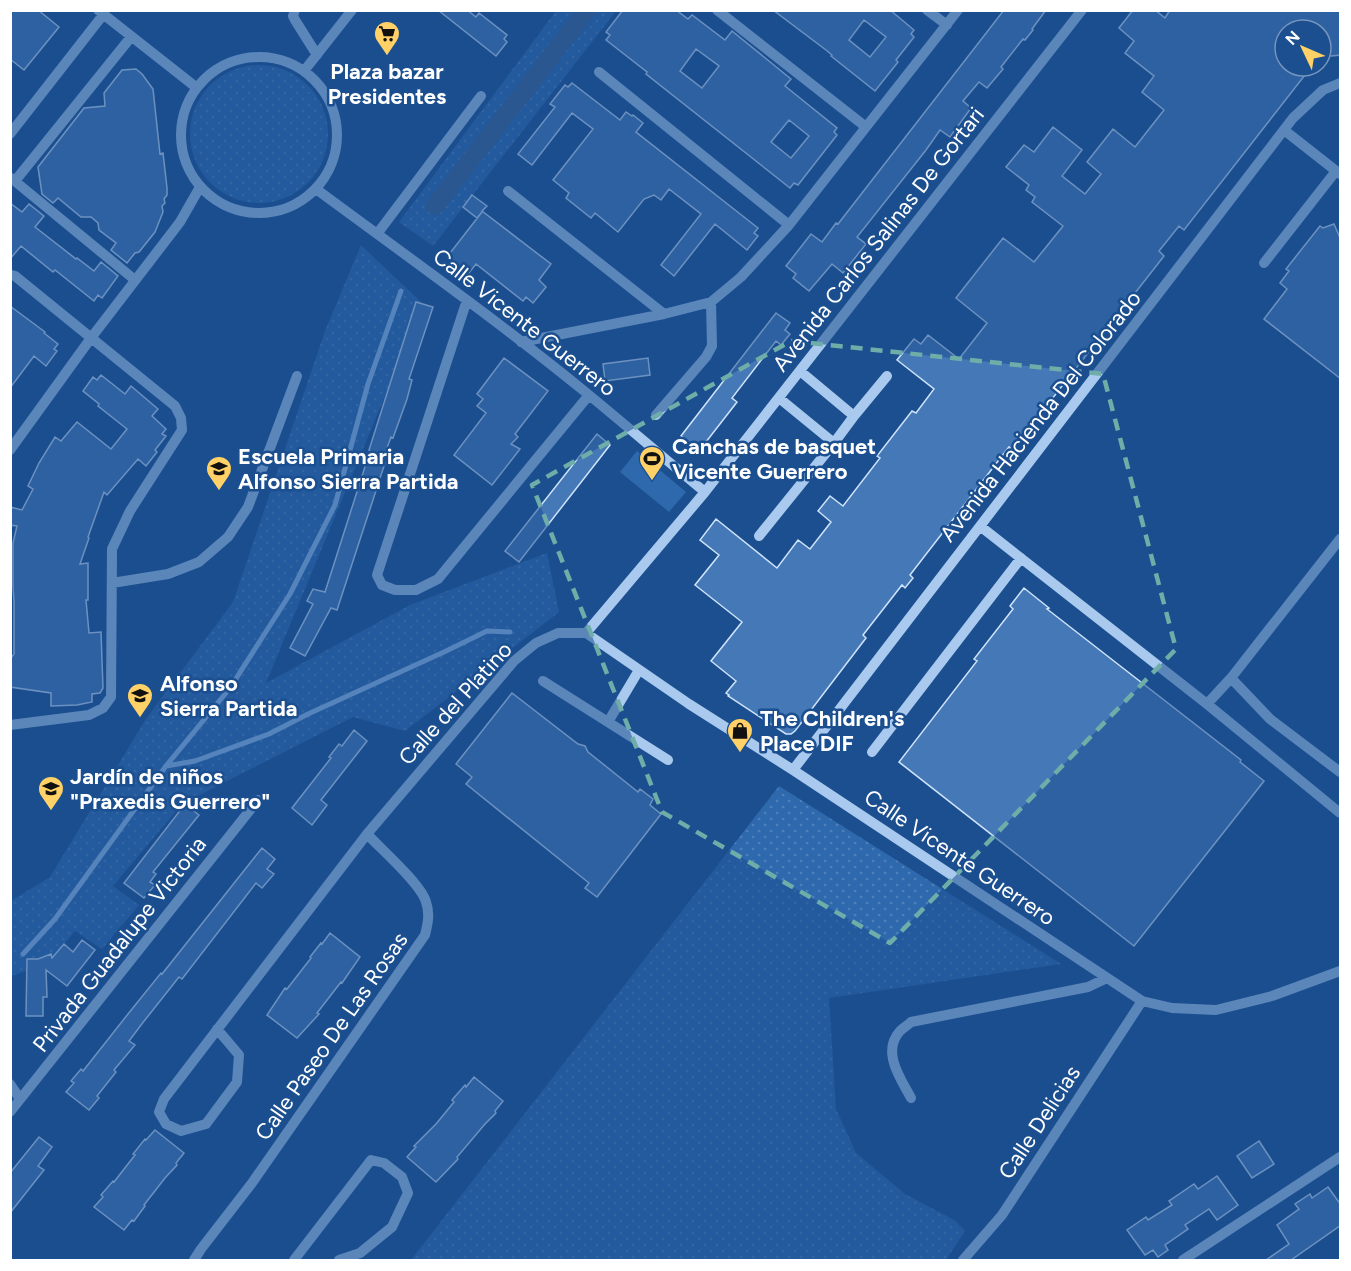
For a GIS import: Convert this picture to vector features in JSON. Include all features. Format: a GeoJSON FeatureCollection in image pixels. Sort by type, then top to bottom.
{"type":"FeatureCollection","features":[{"type":"Feature","properties":{"kind":"street"},"geometry":{"type":"LineString","coordinates":[[295,10],[293,16],[317,55]]}},
{"type":"Feature","properties":{"kind":"street"},"geometry":{"type":"LineString","coordinates":[[304,71],[352,10]]}},
{"type":"Feature","properties":{"kind":"street"},"geometry":{"type":"LineString","coordinates":[[717,10],[866,128]]}},
{"type":"Feature","properties":{"kind":"street"},"geometry":{"type":"LineString","coordinates":[[927,10],[946,25]]}},
{"type":"Feature","properties":{"kind":"street"},"geometry":{"type":"LineString","coordinates":[[520,342],[664,314],[711,302],[741,278],[789,225],[958,10]]}},
{"type":"Feature","properties":{"kind":"street","name":"Avenida Carlos Salinas De Gortari"},"geometry":{"type":"LineString","coordinates":[[705,492],[1082,10]]}},
{"type":"Feature","properties":{"kind":"street"},"geometry":{"type":"LineString","coordinates":[[10,134],[101,13],[197,88]]}},
{"type":"Feature","properties":{"kind":"street"},"geometry":{"type":"LineString","coordinates":[[131,37],[13,180],[135,280]]}},
{"type":"Feature","properties":{"kind":"street"},"geometry":{"type":"LineString","coordinates":[[268,57],[287,62],[304,71],[321,86],[332,105],[337,127],[336,149],[329,170],[316,189],[299,202],[279,211],[257,214],[236,210],[216,201],[200,187],[188,169],[182,148],[181,127],[186,106],[197,88],[211,73],[228,63],[248,58],[268,57]]}},
{"type":"Feature","properties":{"kind":"street"},"geometry":{"type":"LineString","coordinates":[[599,72],[789,225]]}},
{"type":"Feature","properties":{"kind":"street","name":"Avenida Hacienda Del Colorado"},"geometry":{"type":"LineString","coordinates":[[793,770],[1293,118],[1323,90],[1341,83]]}},
{"type":"Feature","properties":{"kind":"street"},"geometry":{"type":"LineString","coordinates":[[377,234],[481,96]]}},
{"type":"Feature","properties":{"kind":"street"},"geometry":{"type":"LineString","coordinates":[[1264,263],[1338,172],[1284,130]]}},
{"type":"Feature","properties":{"kind":"street"},"geometry":{"type":"LineString","coordinates":[[10,450],[91,338],[180,222],[200,187]]}},
{"type":"Feature","properties":{"kind":"street","name":"Calle Vicente Guerrero"},"geometry":{"type":"LineString","coordinates":[[316,189],[467,300],[589,395],[705,492]]}},
{"type":"Feature","properties":{"kind":"street"},"geometry":{"type":"LineString","coordinates":[[508,191],[664,314]]}},
{"type":"Feature","properties":{"kind":"street"},"geometry":{"type":"LineString","coordinates":[[10,274],[175,406],[181,418],[182,430],[130,511],[112,549],[111,697],[103,708],[89,715],[10,725]]}},
{"type":"Feature","properties":{"kind":"street"},"geometry":{"type":"LineString","coordinates":[[467,300],[377,575],[382,585],[395,590],[416,590],[438,579],[589,395]]}},
{"type":"Feature","properties":{"kind":"street"},"geometry":{"type":"LineString","coordinates":[[656,415],[706,357],[712,346],[711,302]]}},
{"type":"Feature","properties":{"kind":"street"},"geometry":{"type":"LineString","coordinates":[[800,371],[854,416]]}},
{"type":"Feature","properties":{"kind":"street"},"geometry":{"type":"LineString","coordinates":[[759,536],[887,375]]}},
{"type":"Feature","properties":{"kind":"street"},"geometry":{"type":"LineString","coordinates":[[112,584],[168,574],[199,562],[228,537],[248,507],[297,376]]}},
{"type":"Feature","properties":{"kind":"street"},"geometry":{"type":"LineString","coordinates":[[778,398],[834,443]]}},
{"type":"Feature","properties":{"kind":"street"},"geometry":{"type":"LineString","coordinates":[[586,633],[705,492]]}},
{"type":"Feature","properties":{"kind":"street"},"geometry":{"type":"LineString","coordinates":[[980,526],[1207,704],[1341,813]]}},
{"type":"Feature","properties":{"kind":"street"},"geometry":{"type":"LineString","coordinates":[[1207,704],[1231,678],[1341,539]]}},
{"type":"Feature","properties":{"kind":"street"},"geometry":{"type":"LineString","coordinates":[[872,752],[1021,558]]}},
{"type":"Feature","properties":{"kind":"street","name":"Calle del Platino"},"geometry":{"type":"LineString","coordinates":[[217,1029],[239,1055],[237,1082],[206,1124],[181,1131],[166,1124],[159,1112],[164,1099],[217,1029],[367,834],[514,661],[536,643],[558,633],[586,633]]}},
{"type":"Feature","properties":{"kind":"street","name":"Calle Vicente Guerrero"},"geometry":{"type":"LineString","coordinates":[[586,633],[689,704],[793,770],[1142,1001],[1172,1008],[1215,1010],[1272,996],[1341,971]]}},
{"type":"Feature","properties":{"kind":"street"},"geometry":{"type":"LineString","coordinates":[[608,722],[639,670]]}},
{"type":"Feature","properties":{"kind":"street"},"geometry":{"type":"LineString","coordinates":[[1231,678],[1270,719],[1341,772]]}},
{"type":"Feature","properties":{"kind":"street"},"geometry":{"type":"LineString","coordinates":[[543,681],[668,760]]}},
{"type":"Feature","properties":{"kind":"street","name":"Privada Guadalupe Victoria"},"geometry":{"type":"LineString","coordinates":[[10,1112],[258,800]]}},
{"type":"Feature","properties":{"kind":"street","name":"Calle Paseo De Las Rosas"},"geometry":{"type":"LineString","coordinates":[[194,1260],[252,1183],[425,935],[429,918],[426,900],[417,886],[367,834]]}},
{"type":"Feature","properties":{"kind":"street"},"geometry":{"type":"LineString","coordinates":[[911,1098],[893,1061],[893,1047],[898,1033],[911,1022],[1088,987],[1107,978]]}},
{"type":"Feature","properties":{"kind":"street","name":"Calle Delicias"},"geometry":{"type":"LineString","coordinates":[[963,1260],[1002,1215],[1142,1001]]}},
{"type":"Feature","properties":{"kind":"street"},"geometry":{"type":"LineString","coordinates":[[10,1084],[21,1099]]}},
{"type":"Feature","properties":{"kind":"street"},"geometry":{"type":"LineString","coordinates":[[1183,1260],[1341,1157]]}},
{"type":"Feature","properties":{"kind":"street"},"geometry":{"type":"LineString","coordinates":[[294,1260],[371,1160],[384,1163],[402,1176],[408,1193],[392,1227],[360,1253],[339,1260]]}},
{"type":"Feature","properties":{"kind":"highlighted area"},"geometry":{"type":"Polygon","coordinates":[[[791,341],[1103,374],[1176,649],[890,943],[662,812],[532,485],[791,341]]]}},
{"type":"Feature","properties":{"kind":"shaded area"},"geometry":{"type":"Polygon","coordinates":[[[556,11],[616,11],[433,246],[399,222],[556,11]]]}},
{"type":"Feature","properties":{"kind":"shaded area"},"geometry":{"type":"Polygon","coordinates":[[[259,65],[285,70],[308,85],[323,108],[328,134],[323,160],[308,183],[285,198],[259,203],[233,198],[210,183],[195,160],[190,134],[195,108],[210,85],[233,70],[259,65]]]}},
{"type":"Feature","properties":{"kind":"shaded area"},"geometry":{"type":"Polygon","coordinates":[[[361,245],[423,304],[266,683],[410,605],[547,553],[559,612],[405,731],[353,717],[182,804],[113,886],[139,905],[102,949],[75,931],[47,964],[11,976],[11,901],[50,877],[146,719],[233,602],[325,331],[361,245]]]}},
{"type":"Feature","properties":{"kind":"shaded area"},"geometry":{"type":"Polygon","coordinates":[[[637,451],[686,492],[669,512],[620,472],[637,451]]]}},
{"type":"Feature","properties":{"kind":"shaded area"},"geometry":{"type":"Polygon","coordinates":[[[779,786],[1061,964],[829,998],[836,1109],[856,1153],[905,1194],[954,1220],[965,1231],[946,1260],[411,1260],[779,786]]]}},
{"type":"Feature","properties":{"kind":"building"},"geometry":{"type":"Polygon","coordinates":[[[10,10],[38,10],[59,27],[24,70],[10,59],[10,10]]]}},
{"type":"Feature","properties":{"kind":"building"},"geometry":{"type":"Polygon","coordinates":[[[438,10],[467,10],[476,17],[479,13],[507,35],[504,39],[507,42],[496,56],[438,10]]]}},
{"type":"Feature","properties":{"kind":"building"},"geometry":{"type":"Polygon","coordinates":[[[623,10],[676,10],[688,19],[692,15],[725,40],[732,31],[791,79],[785,86],[837,128],[834,132],[837,135],[798,185],[794,183],[790,188],[646,74],[647,72],[606,40],[610,35],[606,32],[623,10]],[[696,49],[680,71],[702,88],[719,66],[696,49]],[[789,120],[771,142],[791,158],[809,136],[789,120]]]}},
{"type":"Feature","properties":{"kind":"building"},"geometry":{"type":"Polygon","coordinates":[[[773,10],[890,10],[914,30],[911,34],[914,37],[875,91],[773,10]],[[864,20],[849,40],[870,57],[886,37],[864,20]]]}},
{"type":"Feature","properties":{"kind":"building"},"geometry":{"type":"Polygon","coordinates":[[[1004,10],[1046,10],[987,88],[979,82],[963,101],[971,108],[950,137],[940,130],[857,237],[866,244],[843,273],[832,264],[809,291],[793,278],[796,274],[786,266],[811,234],[822,242],[836,223],[838,224],[1004,10]]]}},
{"type":"Feature","properties":{"kind":"building"},"geometry":{"type":"Polygon","coordinates":[[[1133,10],[1155,10],[1165,18],[1170,10],[1341,10],[1341,55],[1333,56],[1333,18],[1273,18],[1273,78],[1303,78],[1184,230],[1179,226],[1159,251],[1164,256],[1012,450],[1009,447],[910,575],[913,578],[905,588],[902,585],[863,635],[866,638],[795,731],[786,734],[728,696],[726,693],[736,681],[711,661],[742,622],[695,585],[719,555],[700,540],[716,519],[777,568],[798,540],[810,549],[831,522],[818,511],[830,496],[843,506],[880,458],[877,456],[912,411],[916,413],[934,389],[897,360],[914,339],[921,344],[928,335],[959,359],[987,323],[956,298],[1003,238],[1034,262],[1063,226],[1032,202],[1035,197],[1026,190],[1029,185],[1006,167],[1024,145],[1034,152],[1053,127],[1082,150],[1062,176],[1085,194],[1101,174],[1087,162],[1113,129],[1135,147],[1164,110],[1142,92],[1154,76],[1125,53],[1134,41],[1119,28],[1133,10]]]}},
{"type":"Feature","properties":{"kind":"building"},"geometry":{"type":"Polygon","coordinates":[[[136,69],[153,89],[167,195],[155,232],[127,263],[111,250],[116,243],[99,230],[98,223],[91,217],[81,217],[58,198],[53,203],[42,194],[38,167],[84,108],[105,106],[104,93],[122,70],[136,69]]]}},
{"type":"Feature","properties":{"kind":"building"},"geometry":{"type":"Polygon","coordinates":[[[572,83],[620,120],[626,112],[633,115],[643,123],[636,132],[758,228],[754,233],[758,236],[747,250],[715,224],[674,276],[661,265],[701,214],[669,189],[661,200],[654,195],[644,199],[618,232],[595,213],[591,218],[566,198],[569,193],[553,180],[593,129],[572,113],[532,165],[518,154],[555,107],[550,104],[565,85],[568,87],[572,83]]]}},
{"type":"Feature","properties":{"kind":"building"},"geometry":{"type":"Polygon","coordinates":[[[472,195],[487,206],[482,211],[551,264],[539,280],[546,287],[533,303],[526,297],[523,301],[476,264],[468,274],[447,257],[482,212],[477,218],[463,207],[472,195]]]}},
{"type":"Feature","properties":{"kind":"building"},"geometry":{"type":"Polygon","coordinates":[[[10,203],[22,212],[29,204],[44,216],[35,227],[94,271],[101,262],[118,276],[102,298],[98,295],[94,301],[21,246],[10,259],[10,203]]]}},
{"type":"Feature","properties":{"kind":"building"},"geometry":{"type":"Polygon","coordinates":[[[1334,224],[1341,240],[1341,379],[1264,319],[1287,289],[1280,283],[1289,271],[1286,269],[1320,226],[1323,228],[1334,224]]]}},
{"type":"Feature","properties":{"kind":"building"},"geometry":{"type":"Polygon","coordinates":[[[416,302],[433,307],[409,379],[412,380],[407,399],[382,462],[385,463],[337,610],[331,608],[305,656],[290,648],[313,604],[307,601],[313,589],[325,592],[416,302]]]}},
{"type":"Feature","properties":{"kind":"building"},"geometry":{"type":"Polygon","coordinates":[[[10,306],[58,344],[54,349],[57,351],[46,366],[34,356],[10,388],[10,306]]]}},
{"type":"Feature","properties":{"kind":"building"},"geometry":{"type":"Polygon","coordinates":[[[776,313],[790,323],[785,330],[790,334],[781,345],[776,341],[762,359],[732,398],[737,402],[699,451],[681,436],[776,313]]]}},
{"type":"Feature","properties":{"kind":"building"},"geometry":{"type":"Polygon","coordinates":[[[504,358],[548,391],[515,434],[518,437],[511,444],[520,449],[492,485],[454,455],[486,413],[477,406],[483,399],[477,394],[504,358]]]}},
{"type":"Feature","properties":{"kind":"building"},"geometry":{"type":"Polygon","coordinates":[[[648,358],[650,375],[605,381],[603,364],[648,358]]]}},
{"type":"Feature","properties":{"kind":"building"},"geometry":{"type":"Polygon","coordinates":[[[101,375],[125,394],[131,386],[158,409],[152,416],[166,429],[162,434],[166,436],[146,466],[138,459],[107,495],[104,492],[80,564],[88,563],[88,600],[86,600],[89,633],[101,632],[103,688],[100,693],[92,694],[92,702],[51,706],[51,693],[10,687],[10,659],[14,654],[13,543],[17,526],[10,525],[10,507],[22,510],[33,489],[28,486],[55,437],[61,441],[77,422],[111,449],[127,429],[83,391],[93,377],[97,380],[101,375]]]}},
{"type":"Feature","properties":{"kind":"building"},"geometry":{"type":"Polygon","coordinates":[[[597,434],[610,445],[519,562],[505,551],[597,434]]]}},
{"type":"Feature","properties":{"kind":"building"},"geometry":{"type":"Polygon","coordinates":[[[1024,588],[1049,608],[1047,609],[1241,760],[1240,762],[1264,781],[1134,946],[899,762],[977,661],[974,659],[1013,609],[1010,606],[1024,588]]]}},
{"type":"Feature","properties":{"kind":"building"},"geometry":{"type":"Polygon","coordinates":[[[512,693],[578,744],[585,746],[588,752],[638,792],[640,789],[653,799],[650,805],[661,814],[597,897],[585,888],[589,883],[466,784],[472,777],[456,764],[512,693]]]}},
{"type":"Feature","properties":{"kind":"building"},"geometry":{"type":"Polygon","coordinates":[[[354,730],[367,741],[321,800],[327,805],[312,825],[292,808],[331,758],[329,757],[339,744],[342,746],[354,730]]]}},
{"type":"Feature","properties":{"kind":"building"},"geometry":{"type":"Polygon","coordinates":[[[185,804],[199,815],[153,872],[156,874],[150,882],[155,885],[144,898],[124,883],[185,804]]]}},
{"type":"Feature","properties":{"kind":"building"},"geometry":{"type":"Polygon","coordinates":[[[262,848],[275,859],[267,869],[274,874],[262,888],[256,883],[182,979],[179,977],[141,1025],[129,1041],[135,1045],[114,1070],[116,1072],[89,1110],[66,1092],[74,1083],[71,1081],[81,1069],[83,1071],[262,848]]]}},
{"type":"Feature","properties":{"kind":"building"},"geometry":{"type":"Polygon","coordinates":[[[330,933],[360,957],[317,1013],[319,1014],[297,1038],[267,1015],[285,988],[287,989],[330,933]]]}},
{"type":"Feature","properties":{"kind":"building"},"geometry":{"type":"Polygon","coordinates":[[[82,940],[95,950],[67,986],[46,970],[47,997],[43,997],[43,1016],[26,1016],[27,959],[38,959],[51,954],[52,958],[64,944],[73,952],[82,940]]]}},
{"type":"Feature","properties":{"kind":"building"},"geometry":{"type":"Polygon","coordinates":[[[474,1077],[503,1101],[495,1111],[496,1113],[457,1157],[458,1159],[436,1182],[407,1157],[416,1147],[414,1146],[454,1102],[452,1100],[474,1077]]]}},
{"type":"Feature","properties":{"kind":"building"},"geometry":{"type":"Polygon","coordinates":[[[155,1130],[184,1153],[134,1221],[132,1220],[124,1230],[94,1207],[103,1197],[101,1195],[135,1155],[133,1154],[155,1130]]]}},
{"type":"Feature","properties":{"kind":"building"},"geometry":{"type":"Polygon","coordinates":[[[39,1137],[52,1147],[38,1166],[44,1170],[10,1213],[10,1173],[39,1137]]]}},
{"type":"Feature","properties":{"kind":"building"},"geometry":{"type":"Polygon","coordinates":[[[1259,1141],[1274,1164],[1252,1178],[1237,1156],[1259,1141]]]}},
{"type":"Feature","properties":{"kind":"building"},"geometry":{"type":"Polygon","coordinates":[[[1217,1176],[1238,1205],[1217,1220],[1209,1209],[1185,1225],[1188,1229],[1165,1245],[1168,1250],[1158,1257],[1153,1250],[1145,1255],[1127,1230],[1146,1217],[1148,1220],[1172,1205],[1169,1201],[1194,1184],[1198,1189],[1217,1176]]]}},
{"type":"Feature","properties":{"kind":"building"},"geometry":{"type":"Polygon","coordinates":[[[1328,1187],[1341,1205],[1341,1225],[1291,1260],[1266,1260],[1289,1244],[1277,1225],[1299,1209],[1295,1204],[1310,1194],[1312,1198],[1328,1187]]]}},
{"type":"Feature","properties":{"kind":"waterway"},"geometry":{"type":"LineString","coordinates":[[435,206],[587,10]]}},
{"type":"Feature","properties":{"kind":"waterway"},"geometry":{"type":"LineString","coordinates":[[23,954],[55,919],[166,766],[230,688],[290,594],[335,505],[368,384],[401,291]]}},
{"type":"Feature","properties":{"kind":"waterway"},"geometry":{"type":"LineString","coordinates":[[166,766],[195,761],[269,734],[487,631],[510,632]]}},
{"type":"Feature","properties":{"kind":"place","name":"Plaza bazar Presidentes"},"geometry":{"type":"Point","coordinates":[387,57]}},
{"type":"Feature","properties":{"kind":"place","name":"Canchas de basquet Vicente Guerrero"},"geometry":{"type":"Point","coordinates":[652,482]}},
{"type":"Feature","properties":{"kind":"place","name":"Escuela Primaria Alfonso Sierra Partida"},"geometry":{"type":"Point","coordinates":[219,492]}},
{"type":"Feature","properties":{"kind":"place","name":"Alfonso Sierra Partida"},"geometry":{"type":"Point","coordinates":[140,719]}},
{"type":"Feature","properties":{"kind":"place","name":"The Children's Place DIF"},"geometry":{"type":"Point","coordinates":[740,754]}},
{"type":"Feature","properties":{"kind":"place","name":"Jardín de niños \"Praxedis Guerrero\""},"geometry":{"type":"Point","coordinates":[51,812]}}]}
